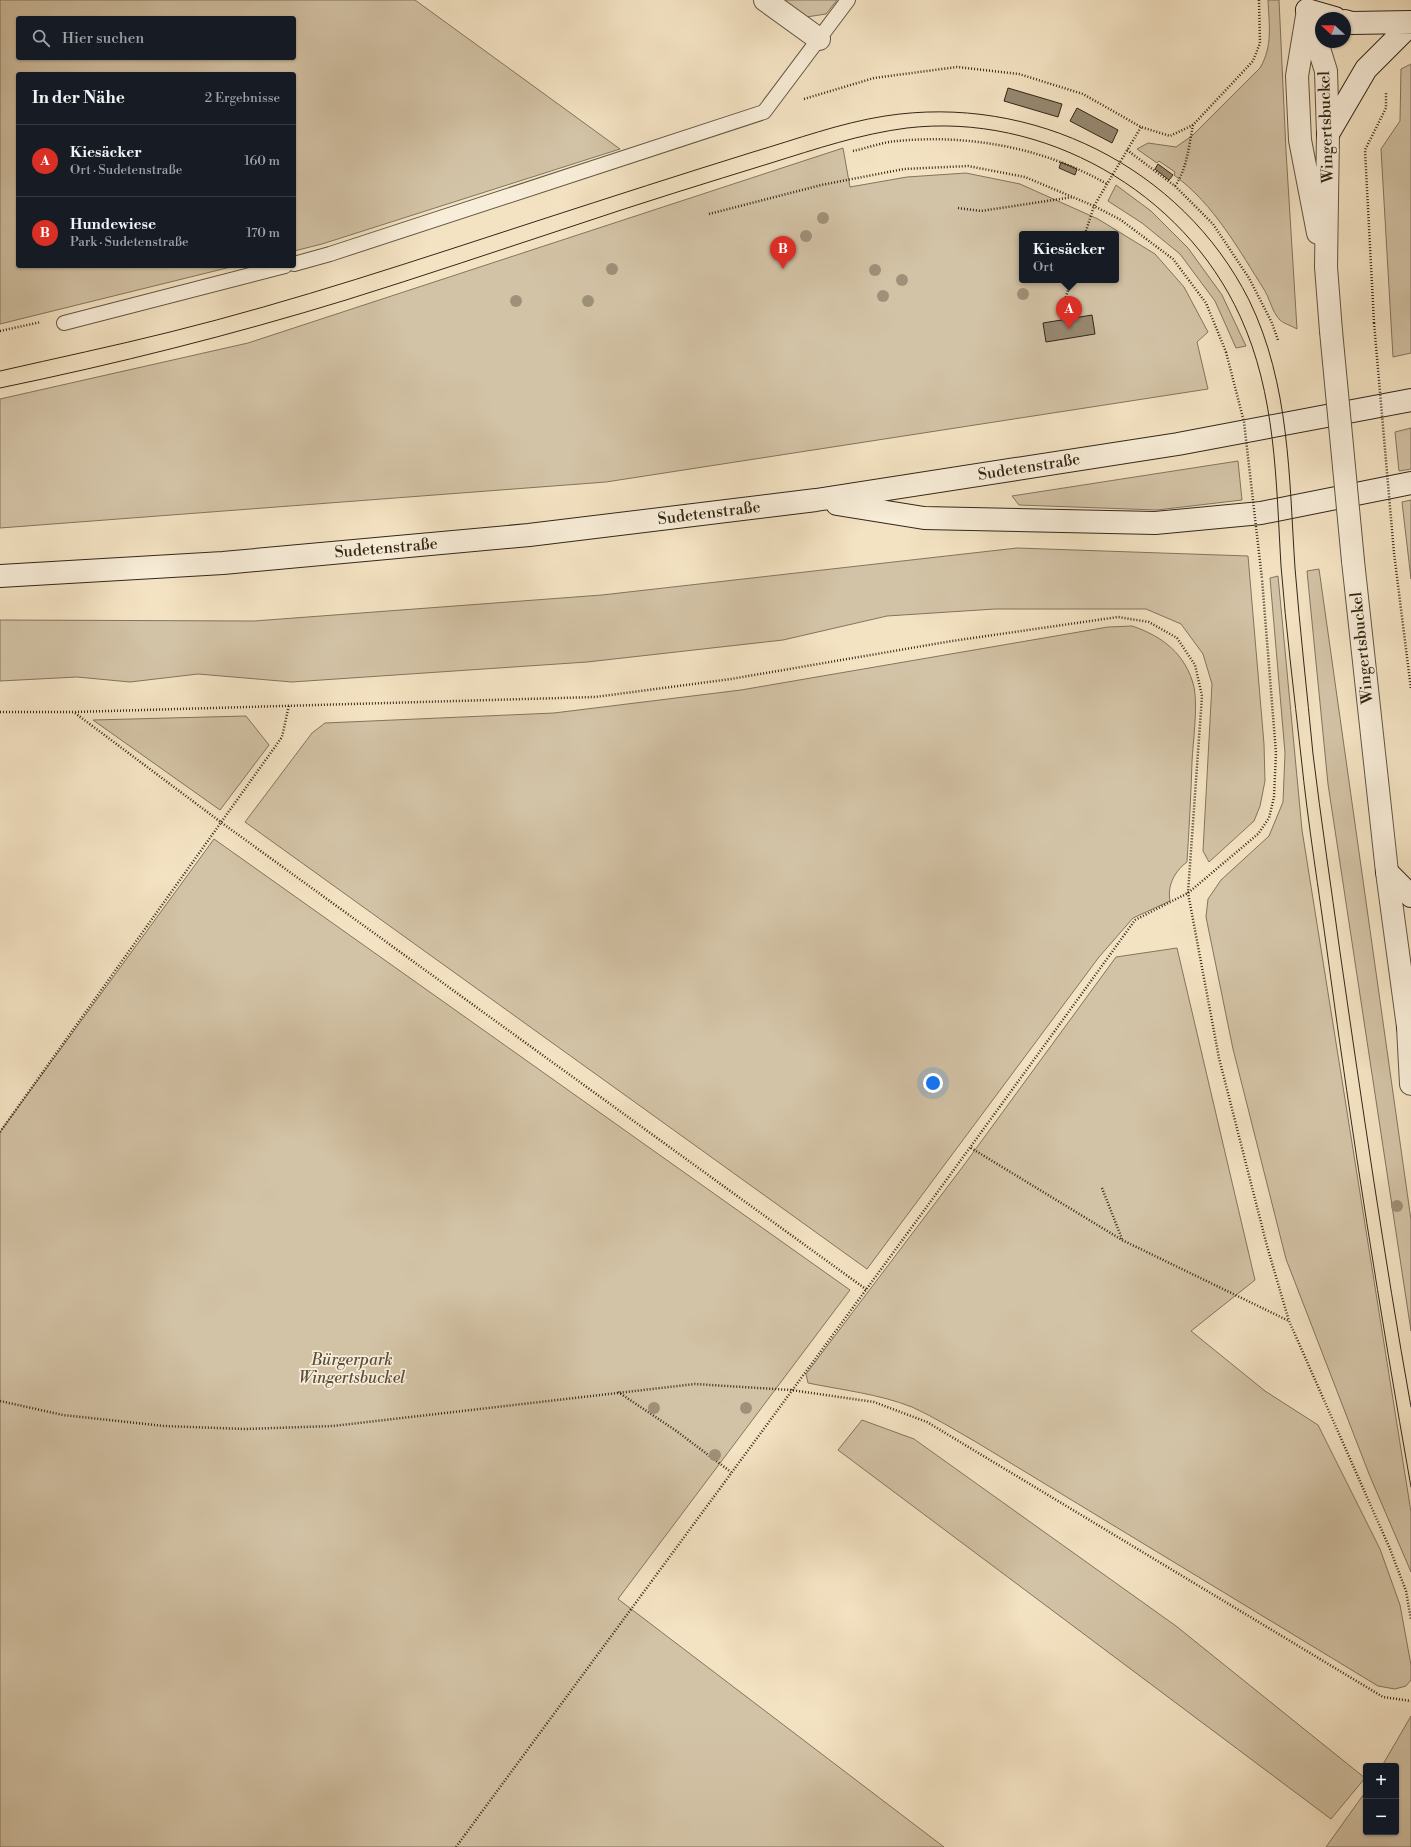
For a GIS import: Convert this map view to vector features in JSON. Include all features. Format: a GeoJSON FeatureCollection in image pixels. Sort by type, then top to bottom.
{"type":"FeatureCollection","features":[{"type":"Feature","properties":{"kind":"main road"},"geometry":{"type":"LineString","coordinates":[[765,0],[819,39]]}},
{"type":"Feature","properties":{"kind":"main road"},"geometry":{"type":"LineString","coordinates":[[1307,5],[1332,0]]}},
{"type":"Feature","properties":{"kind":"main road"},"geometry":{"type":"LineString","coordinates":[[1307,5],[1322,12]]}},
{"type":"Feature","properties":{"kind":"main road","name":"Wingertsbuckel"},"geometry":{"type":"LineString","coordinates":[[1307,5],[1326,71],[1328,134],[1326,267],[1331,331],[1353,561],[1387,872],[1410,1030],[1411,1084]]}},
{"type":"Feature","properties":{"kind":"main road","name":"Wingertsbuckel"},"geometry":{"type":"LineString","coordinates":[[1307,5],[1297,76],[1300,140],[1326,267]]}},
{"type":"Feature","properties":{"kind":"main road"},"geometry":{"type":"LineString","coordinates":[[1351,23],[1411,23]]}},
{"type":"Feature","properties":{"kind":"main road"},"geometry":{"type":"LineString","coordinates":[[1328,134],[1366,69],[1411,23]]}},
{"type":"Feature","properties":{"kind":"main road","name":"Sudetenstraße"},"geometry":{"type":"LineString","coordinates":[[0,576],[223,563],[529,535],[816,500],[1178,444],[1411,400]]}},
{"type":"Feature","properties":{"kind":"main road"},"geometry":{"type":"LineString","coordinates":[[816,500],[924,518],[1155,523],[1261,513],[1411,483]]}},
{"type":"Feature","properties":{"kind":"main road"},"geometry":{"type":"LineString","coordinates":[[1387,872],[1411,896]]}},
{"type":"Feature","properties":{"kind":"lane"},"geometry":{"type":"LineString","coordinates":[[296,263],[330,254],[764,112],[848,0]]}},
{"type":"Feature","properties":{"kind":"lane"},"geometry":{"type":"LineString","coordinates":[[64,323],[277,268]]}},
{"type":"Feature","properties":{"kind":"path"},"geometry":{"type":"LineString","coordinates":[[764,112],[874,78],[957,67],[1019,74],[1084,94],[1141,127],[1170,136],[1193,125],[1253,62],[1260,43],[1259,0]]}},
{"type":"Feature","properties":{"kind":"path"},"geometry":{"type":"LineString","coordinates":[[1366,69],[1386,89],[1386,108],[1365,150],[1374,323],[1394,553],[1411,689]]}},
{"type":"Feature","properties":{"kind":"path"},"geometry":{"type":"LineString","coordinates":[[1175,186],[1180,180],[1185,165],[1193,125]]}},
{"type":"Feature","properties":{"kind":"path"},"geometry":{"type":"LineString","coordinates":[[1086,231],[1094,206],[1141,127]]}},
{"type":"Feature","properties":{"kind":"path"},"geometry":{"type":"LineString","coordinates":[[853,151],[896,141],[948,139],[997,144],[1071,165],[1107,184]]}},
{"type":"Feature","properties":{"kind":"path"},"geometry":{"type":"LineString","coordinates":[[1127,150],[1175,186],[1213,224],[1249,278],[1272,323],[1278,340]]}},
{"type":"Feature","properties":{"kind":"path"},"geometry":{"type":"LineString","coordinates":[[456,1847],[791,1390],[867,1290],[1135,920],[1188,893],[1258,834],[1269,818],[1274,796],[1276,753],[1262,579],[1244,422],[1226,352],[1206,303],[1173,259],[1121,220],[1094,206],[1025,177],[968,166],[904,169],[821,185],[709,214]]}},
{"type":"Feature","properties":{"kind":"path"},"geometry":{"type":"LineString","coordinates":[[958,208],[981,211],[1074,197]]}},
{"type":"Feature","properties":{"kind":"path"},"geometry":{"type":"LineString","coordinates":[[1064,303],[1070,283]]}},
{"type":"Feature","properties":{"kind":"path"},"geometry":{"type":"LineString","coordinates":[[0,712],[74,712],[595,697],[731,679],[952,641],[1118,616],[1149,622],[1176,638],[1195,665],[1202,696],[1188,893],[1219,1058],[1267,1246],[1289,1321],[1390,1549],[1406,1591],[1411,1620]]}},
{"type":"Feature","properties":{"kind":"path"},"geometry":{"type":"LineString","coordinates":[[0,1132],[282,737],[289,705]]}},
{"type":"Feature","properties":{"kind":"path"},"geometry":{"type":"LineString","coordinates":[[74,712],[222,823],[867,1290]]}},
{"type":"Feature","properties":{"kind":"path"},"geometry":{"type":"LineString","coordinates":[[970,1148],[1122,1240],[1289,1321]]}},
{"type":"Feature","properties":{"kind":"path"},"geometry":{"type":"LineString","coordinates":[[1102,1188],[1122,1240]]}},
{"type":"Feature","properties":{"kind":"path"},"geometry":{"type":"LineString","coordinates":[[0,1401],[63,1416],[164,1426],[245,1429],[333,1426],[695,1384],[791,1390],[874,1402],[927,1422],[1383,1697],[1411,1700]]}},
{"type":"Feature","properties":{"kind":"path"},"geometry":{"type":"LineString","coordinates":[[618,1392],[674,1430],[731,1472]]}},
{"type":"Feature","properties":{"kind":"green space"},"geometry":{"type":"Polygon","coordinates":[[[0,0],[415,0],[620,149],[322,244],[296,250],[296,72],[16,72],[16,268],[227,268],[0,324],[0,0]]]}},
{"type":"Feature","properties":{"kind":"green space"},"geometry":{"type":"Polygon","coordinates":[[[775,0],[837,0],[826,14],[800,18],[775,0]]]}},
{"type":"Feature","properties":{"kind":"green space"},"geometry":{"type":"Polygon","coordinates":[[[1268,0],[1279,0],[1286,151],[1297,329],[1279,319],[1265,291],[1225,228],[1214,214],[1174,175],[1175,172],[1159,161],[1157,163],[1137,149],[1148,143],[1176,147],[1193,135],[1260,68],[1269,43],[1268,0]]]}},
{"type":"Feature","properties":{"kind":"green space"},"geometry":{"type":"Polygon","coordinates":[[[1411,64],[1411,353],[1393,357],[1381,149],[1400,121],[1401,69],[1411,64]]]}},
{"type":"Feature","properties":{"kind":"green space"},"geometry":{"type":"Polygon","coordinates":[[[843,148],[850,187],[907,177],[966,173],[1020,184],[1098,219],[1118,231],[1019,231],[1019,283],[1119,283],[1119,232],[1155,254],[1184,287],[1208,332],[1197,342],[1208,389],[606,482],[0,528],[0,399],[248,343],[843,148]]]}},
{"type":"Feature","properties":{"kind":"green space"},"geometry":{"type":"Polygon","coordinates":[[[1116,185],[1151,211],[1188,248],[1222,295],[1246,346],[1236,348],[1215,301],[1180,254],[1142,223],[1108,201],[1116,185]]]}},
{"type":"Feature","properties":{"kind":"green space"},"geometry":{"type":"Polygon","coordinates":[[[1411,428],[1411,469],[1399,471],[1395,432],[1411,428]]]}},
{"type":"Feature","properties":{"kind":"green space"},"geometry":{"type":"Polygon","coordinates":[[[1238,461],[1242,500],[1157,510],[1019,505],[1012,496],[1238,461]]]}},
{"type":"Feature","properties":{"kind":"green space"},"geometry":{"type":"Polygon","coordinates":[[[1411,500],[1411,579],[1402,502],[1411,500]]]}},
{"type":"Feature","properties":{"kind":"green space"},"geometry":{"type":"Polygon","coordinates":[[[1017,548],[1248,556],[1264,744],[1265,781],[1260,806],[1254,821],[1209,862],[1203,851],[1212,684],[1203,654],[1181,624],[1146,609],[995,609],[887,616],[783,640],[587,662],[292,682],[198,674],[130,682],[77,677],[0,681],[0,620],[254,621],[602,595],[1017,548]]]}},
{"type":"Feature","properties":{"kind":"green space"},"geometry":{"type":"Polygon","coordinates":[[[1319,569],[1411,1220],[1411,1331],[1328,784],[1307,571],[1319,569]]]}},
{"type":"Feature","properties":{"kind":"green space"},"geometry":{"type":"Polygon","coordinates":[[[1278,576],[1302,830],[1411,1512],[1411,1572],[1369,1474],[1286,1259],[1233,1049],[1206,917],[1208,899],[1221,880],[1269,836],[1283,802],[1285,753],[1270,578],[1278,576]]]}},
{"type":"Feature","properties":{"kind":"green space"},"geometry":{"type":"Polygon","coordinates":[[[1132,626],[1153,635],[1171,648],[1185,665],[1194,687],[1195,714],[1187,862],[1173,879],[1169,895],[1170,901],[1133,918],[1099,957],[867,1269],[245,822],[312,733],[325,723],[554,713],[741,690],[1108,627],[1132,626]]]}},
{"type":"Feature","properties":{"kind":"green space"},"geometry":{"type":"Polygon","coordinates":[[[246,716],[269,745],[220,810],[93,720],[246,716]]]}},
{"type":"Feature","properties":{"kind":"green space","name":"Bürgerpark Wingertsbuckel"},"geometry":{"type":"Polygon","coordinates":[[[214,839],[850,1290],[618,1599],[944,1847],[0,1847],[0,1132],[214,839]]]}},
{"type":"Feature","properties":{"kind":"green space"},"geometry":{"type":"Polygon","coordinates":[[[1177,948],[1255,1280],[1191,1331],[1265,1391],[1318,1425],[1380,1549],[1400,1605],[1411,1665],[1411,1680],[1406,1686],[1395,1689],[1378,1686],[976,1442],[920,1411],[887,1399],[808,1383],[806,1374],[964,1165],[1116,957],[1177,948]]]}},
{"type":"Feature","properties":{"kind":"green space"},"geometry":{"type":"Polygon","coordinates":[[[862,1420],[914,1439],[1176,1626],[1363,1776],[1363,1780],[1331,1819],[838,1450],[862,1420]]]}},
{"type":"Feature","properties":{"kind":"green space"},"geometry":{"type":"Polygon","coordinates":[[[1411,1716],[1411,1847],[1326,1847],[1363,1795],[1363,1835],[1399,1835],[1399,1763],[1384,1763],[1411,1716]]]}},
{"type":"Feature","properties":{"kind":"building"},"geometry":{"type":"Polygon","coordinates":[[[1008,88],[1062,104],[1058,117],[1004,101],[1008,88]]]}},
{"type":"Feature","properties":{"kind":"building"},"geometry":{"type":"Polygon","coordinates":[[[1077,108],[1118,130],[1112,143],[1070,121],[1077,108]]]}},
{"type":"Feature","properties":{"kind":"building"},"geometry":{"type":"Polygon","coordinates":[[[1061,162],[1077,169],[1075,175],[1059,168],[1061,162]]]}},
{"type":"Feature","properties":{"kind":"building"},"geometry":{"type":"Polygon","coordinates":[[[1158,164],[1173,175],[1169,180],[1155,169],[1158,164]]]}},
{"type":"Feature","properties":{"kind":"building"},"geometry":{"type":"Polygon","coordinates":[[[1092,315],[1095,334],[1046,342],[1043,323],[1092,315]]]}},
{"type":"Feature","properties":{"kind":"tram line"},"geometry":{"type":"LineString","coordinates":[[0,371],[149,337],[263,307],[402,265],[802,137],[835,127],[885,116],[940,112],[994,116],[1047,129],[1097,150],[1143,177],[1185,212],[1220,253],[1249,300],[1263,332],[1273,365],[1280,398],[1289,466],[1295,568],[1316,779],[1365,1123],[1411,1407]]}},
{"type":"Feature","properties":{"kind":"tram line"},"geometry":{"type":"LineString","coordinates":[[0,388],[174,348],[303,313],[404,282],[625,209],[805,152],[838,142],[907,128],[958,126],[1008,133],[1057,147],[1103,169],[1145,197],[1183,232],[1215,271],[1240,316],[1252,346],[1261,376],[1272,438],[1278,502],[1285,613],[1310,832],[1377,1289],[1411,1487]]}},
{"type":"Feature","properties":{"kind":"place","name":"Hundewiese"},"geometry":{"type":"Point","coordinates":[783,269]}},
{"type":"Feature","properties":{"kind":"place","name":"Kiesäcker"},"geometry":{"type":"Point","coordinates":[1069,329]}}]}
